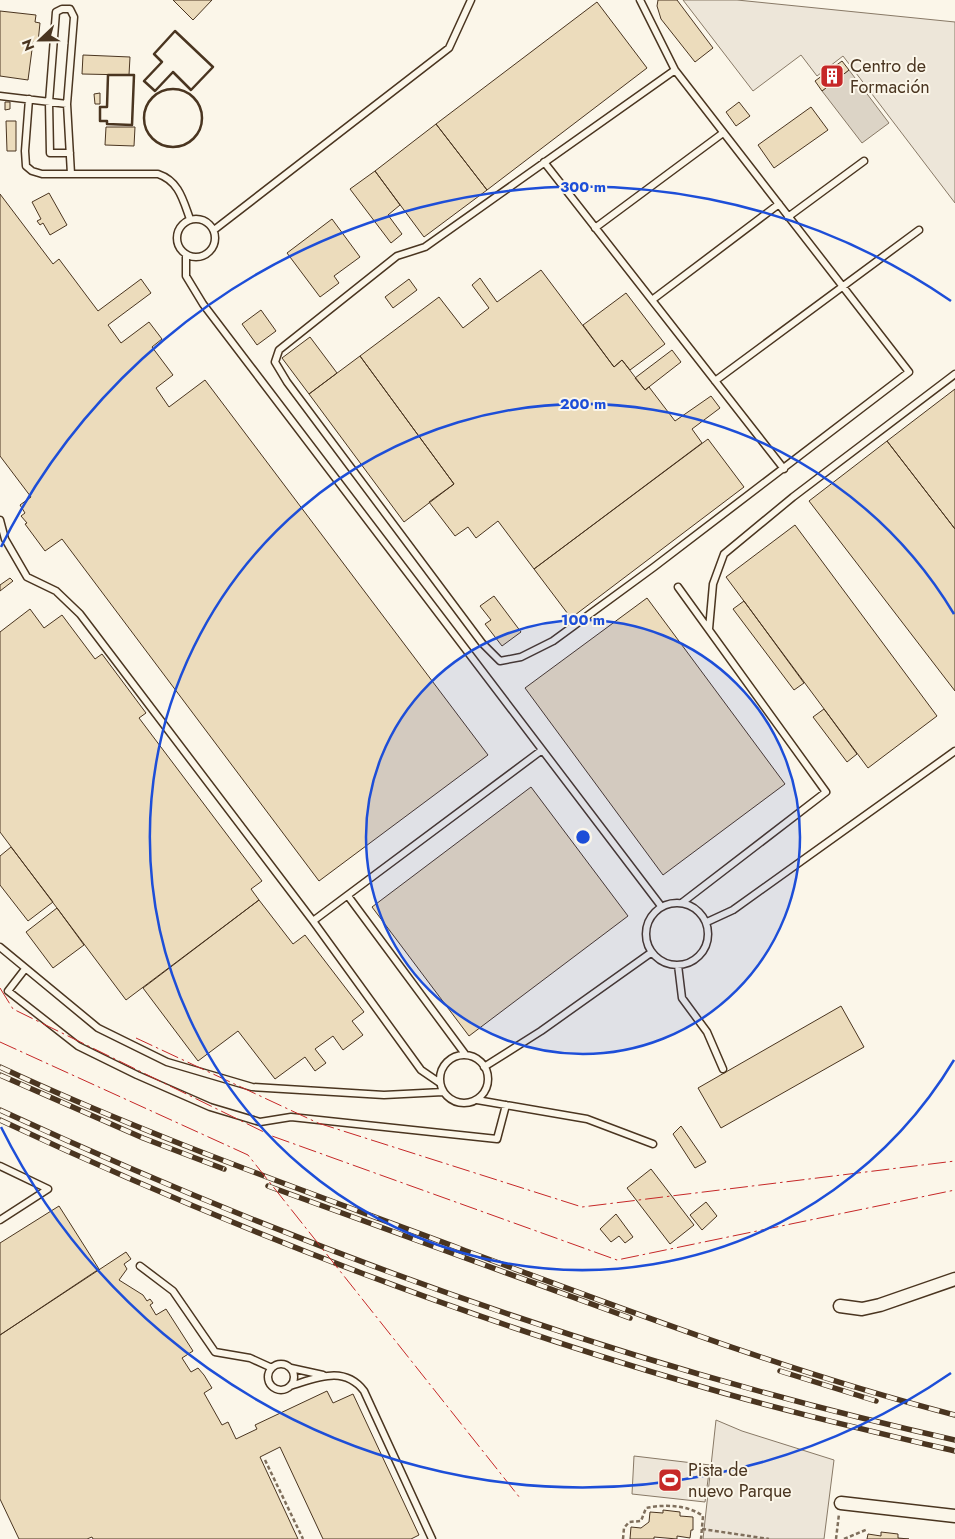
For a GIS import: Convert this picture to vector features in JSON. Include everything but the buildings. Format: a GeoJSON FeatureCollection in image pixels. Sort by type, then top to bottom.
{"type":"FeatureCollection","features":[{"type":"Feature","properties":{"kind":"street"},"geometry":{"type":"LineString","coordinates":[[840,1306],[862,1310],[955,1279]]}},
{"type":"Feature","properties":{"kind":"street"},"geometry":{"type":"LineString","coordinates":[[840,1509],[955,1516]]}},
{"type":"Feature","properties":{"kind":"lane"},"geometry":{"type":"LineString","coordinates":[[214,230],[449,48],[471,0]]}},
{"type":"Feature","properties":{"kind":"lane"},"geometry":{"type":"LineString","coordinates":[[640,0],[674,70],[909,372],[784,469],[553,642],[521,657],[500,661],[482,642],[287,382],[275,362],[278,350],[397,256],[425,247],[674,70]]}},
{"type":"Feature","properties":{"kind":"lane"},"geometry":{"type":"LineString","coordinates":[[70,154],[50,152],[49,102],[56,12],[62,9],[70,9],[74,17],[67,104],[70,154],[71,174]]}},
{"type":"Feature","properties":{"kind":"lane"},"geometry":{"type":"LineString","coordinates":[[0,96],[67,104]]}},
{"type":"Feature","properties":{"kind":"lane"},"geometry":{"type":"LineString","coordinates":[[29,99],[25,151],[26,166],[32,171],[42,174],[145,173],[167,177],[175,184],[190,219]]}},
{"type":"Feature","properties":{"kind":"lane"},"geometry":{"type":"LineString","coordinates":[[595,228],[723,133]]}},
{"type":"Feature","properties":{"kind":"lane"},"geometry":{"type":"LineString","coordinates":[[788,217],[864,161]]}},
{"type":"Feature","properties":{"kind":"lane"},"geometry":{"type":"LineString","coordinates":[[544,162],[784,469]]}},
{"type":"Feature","properties":{"kind":"lane"},"geometry":{"type":"LineString","coordinates":[[652,300],[779,204]]}},
{"type":"Feature","properties":{"kind":"lane"},"geometry":{"type":"LineString","coordinates":[[190,219],[203,220],[214,230],[216,240],[210,252],[199,257],[186,255],[181,250],[177,239],[180,227],[190,219]]}},
{"type":"Feature","properties":{"kind":"lane"},"geometry":{"type":"LineString","coordinates":[[715,381],[919,230]]}},
{"type":"Feature","properties":{"kind":"lane"},"geometry":{"type":"LineString","coordinates":[[186,255],[186,276],[203,304],[661,906]]}},
{"type":"Feature","properties":{"kind":"lane"},"geometry":{"type":"LineString","coordinates":[[709,629],[713,584],[724,554],[800,491],[955,374]]}},
{"type":"Feature","properties":{"kind":"lane"},"geometry":{"type":"LineString","coordinates":[[0,520],[5,539],[26,577],[56,592],[80,614],[313,921],[421,1070],[440,1083]]}},
{"type":"Feature","properties":{"kind":"lane"},"geometry":{"type":"LineString","coordinates":[[678,588],[826,792],[683,902],[661,906],[650,918],[646,932],[652,952],[665,962],[678,965],[697,958],[707,944],[707,922],[701,912],[683,902]]}},
{"type":"Feature","properties":{"kind":"lane"},"geometry":{"type":"LineString","coordinates":[[313,921],[542,750]]}},
{"type":"Feature","properties":{"kind":"lane"},"geometry":{"type":"LineString","coordinates":[[707,922],[733,910],[955,751]]}},
{"type":"Feature","properties":{"kind":"lane"},"geometry":{"type":"LineString","coordinates":[[348,896],[465,1054],[478,1060],[484,1067],[488,1076],[488,1085],[484,1094],[477,1100],[468,1103],[458,1103],[450,1099],[443,1092],[440,1083],[440,1073],[444,1065],[451,1058],[465,1054]]}},
{"type":"Feature","properties":{"kind":"lane"},"geometry":{"type":"LineString","coordinates":[[0,947],[98,1028],[168,1062],[252,1087],[384,1095],[443,1092]]}},
{"type":"Feature","properties":{"kind":"lane"},"geometry":{"type":"LineString","coordinates":[[484,1067],[541,1031],[652,952]]}},
{"type":"Feature","properties":{"kind":"lane"},"geometry":{"type":"LineString","coordinates":[[678,965],[682,998],[707,1032],[723,1068]]}},
{"type":"Feature","properties":{"kind":"lane"},"geometry":{"type":"LineString","coordinates":[[25,968],[8,991],[78,1046],[210,1107],[260,1122],[291,1117],[497,1139],[506,1105]]}},
{"type":"Feature","properties":{"kind":"lane"},"geometry":{"type":"LineString","coordinates":[[477,1100],[587,1119],[653,1144]]}},
{"type":"Feature","properties":{"kind":"lane"},"geometry":{"type":"LineString","coordinates":[[0,1166],[48,1189],[0,1220]]}},
{"type":"Feature","properties":{"kind":"lane"},"geometry":{"type":"LineString","coordinates":[[140,1266],[173,1291],[215,1352],[250,1358],[272,1368]]}},
{"type":"Feature","properties":{"kind":"lane"},"geometry":{"type":"LineString","coordinates":[[325,1375],[281,1390],[272,1386],[268,1377],[272,1368],[282,1364],[291,1368],[325,1375],[344,1375],[359,1384],[364,1391],[431,1536],[426,1539]]}},
{"type":"Feature","properties":{"kind":"lane"},"geometry":{"type":"LineString","coordinates":[[290,1386],[294,1378],[291,1368]]}},
{"type":"Feature","properties":{"kind":"path"},"geometry":{"type":"LineString","coordinates":[[265,1460],[303,1539]]}},
{"type":"Feature","properties":{"kind":"path"},"geometry":{"type":"LineString","coordinates":[[623,1539],[624,1528],[629,1522],[641,1521],[646,1508],[660,1505],[696,1510],[703,1516],[701,1539]]}},
{"type":"Feature","properties":{"kind":"path"},"geometry":{"type":"LineString","coordinates":[[836,1539],[840,1509]]}},
{"type":"Feature","properties":{"kind":"path"},"geometry":{"type":"LineString","coordinates":[[844,1539],[868,1528]]}},
{"type":"Feature","properties":{"kind":"path"},"geometry":{"type":"LineString","coordinates":[[702,1529],[769,1539]]}},
{"type":"Feature","properties":{"kind":"shaded area"},"geometry":{"type":"Polygon","coordinates":[[[683,0],[737,0],[955,22],[955,203],[843,56],[817,76],[801,55],[753,91],[683,0]]]}},
{"type":"Feature","properties":{"kind":"shaded area"},"geometry":{"type":"Polygon","coordinates":[[[849,70],[889,123],[862,143],[822,91],[849,70]]]}},
{"type":"Feature","properties":{"kind":"shaded area"},"geometry":{"type":"Polygon","coordinates":[[[716,1420],[742,1431],[834,1460],[824,1539],[703,1539],[716,1420]]]}},
{"type":"Feature","properties":{"kind":"shaded area","name":"Pista de nuevo Parque"},"geometry":{"type":"Polygon","coordinates":[[[634,1456],[710,1465],[705,1502],[632,1494],[634,1456]]]}},
{"type":"Feature","properties":{"kind":"railway"},"geometry":{"type":"LineString","coordinates":[[0,1067],[57,1093],[171,1140],[645,1317],[830,1379],[955,1415]]}},
{"type":"Feature","properties":{"kind":"railway"},"geometry":{"type":"LineString","coordinates":[[0,1075],[143,1138],[224,1169]]}},
{"type":"Feature","properties":{"kind":"railway"},"geometry":{"type":"LineString","coordinates":[[0,1110],[232,1211],[468,1300],[588,1341],[709,1377],[955,1440]]}},
{"type":"Feature","properties":{"kind":"railway"},"geometry":{"type":"LineString","coordinates":[[0,1120],[253,1231],[426,1297],[601,1356],[722,1393],[955,1451]]}},
{"type":"Feature","properties":{"kind":"railway"},"geometry":{"type":"LineString","coordinates":[[268,1186],[630,1318]]}},
{"type":"Feature","properties":{"kind":"railway"},"geometry":{"type":"LineString","coordinates":[[780,1371],[876,1401]]}},
{"type":"Feature","properties":{"kind":"wall"},"geometry":{"type":"LineString","coordinates":[[175,31],[213,67],[191,90],[173,72],[155,91],[144,81],[162,62],[154,54],[175,31]]}},
{"type":"Feature","properties":{"kind":"wall"},"geometry":{"type":"LineString","coordinates":[[108,75],[134,75],[132,125],[107,124],[107,121],[100,121],[100,107],[107,107],[108,75]]}},
{"type":"Feature","properties":{"kind":"wall"},"geometry":{"type":"LineString","coordinates":[[173,89],[184,91],[197,102],[202,118],[200,129],[189,142],[173,147],[162,145],[149,134],[144,118],[146,107],[157,94],[173,89]]}},
{"type":"Feature","properties":{"kind":"power"},"geometry":{"type":"LineString","coordinates":[[0,988],[13,1009],[272,1136],[617,1260],[955,1190]]}},
{"type":"Feature","properties":{"kind":"power"},"geometry":{"type":"LineString","coordinates":[[136,1038],[318,1123],[582,1207],[955,1161]]}},
{"type":"Feature","properties":{"kind":"power"},"geometry":{"type":"LineString","coordinates":[[0,1042],[248,1155],[520,1498]]}},
{"type":"Feature","properties":{"kind":"place","name":"Centro de Formación"},"geometry":{"type":"Point","coordinates":[832,76]}},
{"type":"Feature","properties":{"kind":"place","name":"Pista de nuevo Parque"},"geometry":{"type":"Point","coordinates":[670,1480]}}]}
